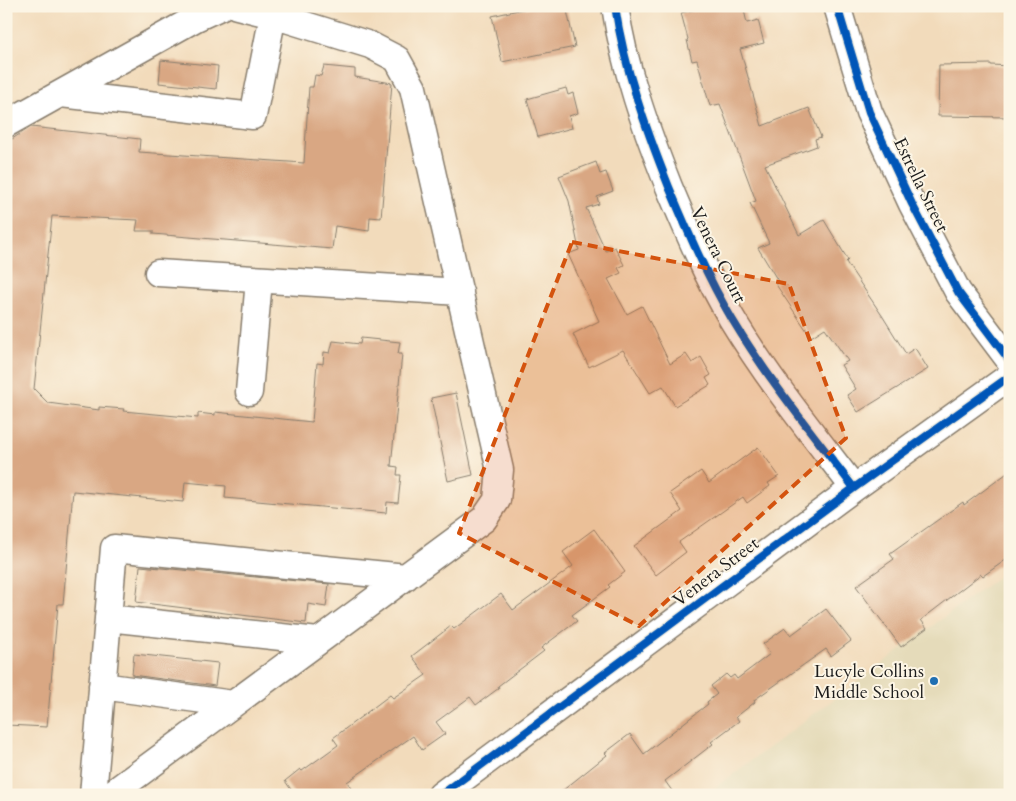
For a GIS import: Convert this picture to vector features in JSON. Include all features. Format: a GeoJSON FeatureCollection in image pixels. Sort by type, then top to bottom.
{"type":"FeatureCollection","features":[{"type":"Feature","properties":{"kind":"street"},"geometry":{"type":"LineString","coordinates":[[6,124],[196,18],[222,6]]}},
{"type":"Feature","properties":{"kind":"street"},"geometry":{"type":"LineString","coordinates":[[110,795],[484,519],[497,500],[500,470],[413,88],[397,59],[370,45],[237,6]]}},
{"type":"Feature","properties":{"kind":"street","name":"Venera Court"},"geometry":{"type":"LineString","coordinates":[[615,6],[618,28],[647,130],[692,242],[732,319],[768,374],[854,488]]}},
{"type":"Feature","properties":{"kind":"street","name":"Estrella Street"},"geometry":{"type":"LineString","coordinates":[[837,6],[869,112],[912,204],[958,292],[1010,361]]}},
{"type":"Feature","properties":{"kind":"street"},"geometry":{"type":"LineString","coordinates":[[60,94],[253,116],[273,15]]}},
{"type":"Feature","properties":{"kind":"street"},"geometry":{"type":"LineString","coordinates":[[158,273],[460,292]]}},
{"type":"Feature","properties":{"kind":"street"},"geometry":{"type":"LineString","coordinates":[[249,392],[259,280]]}},
{"type":"Feature","properties":{"kind":"street","name":"Venera Street"},"geometry":{"type":"LineString","coordinates":[[441,795],[854,488],[1010,376]]}},
{"type":"Feature","properties":{"kind":"street"},"geometry":{"type":"LineString","coordinates":[[93,795],[114,548],[406,577]]}},
{"type":"Feature","properties":{"kind":"street"},"geometry":{"type":"LineString","coordinates":[[108,618],[318,641]]}},
{"type":"Feature","properties":{"kind":"street"},"geometry":{"type":"LineString","coordinates":[[102,686],[233,704]]}},
{"type":"Feature","properties":{"kind":"highlighted area"},"geometry":{"type":"Polygon","coordinates":[[[572,242],[789,284],[846,438],[639,626],[459,533],[572,242]]]}},
{"type":"Feature","properties":{"kind":"shaded area","name":"Lucyle Collins Middle School"},"geometry":{"type":"Polygon","coordinates":[[[1010,568],[1010,795],[705,795],[1010,568]]]}},
{"type":"Feature","properties":{"kind":"building"},"geometry":{"type":"Polygon","coordinates":[[[536,6],[566,6],[575,47],[502,62],[492,16],[536,6]]]}},
{"type":"Feature","properties":{"kind":"building"},"geometry":{"type":"Polygon","coordinates":[[[708,6],[743,6],[747,23],[758,20],[764,43],[740,49],[762,126],[809,108],[821,137],[815,139],[817,146],[765,165],[799,235],[824,220],[848,260],[846,262],[906,354],[915,348],[928,369],[858,412],[847,395],[856,389],[841,365],[848,361],[825,328],[811,337],[775,283],[778,281],[758,248],[769,243],[750,203],[756,201],[720,104],[710,106],[697,60],[692,61],[681,13],[708,6]]]}},
{"type":"Feature","properties":{"kind":"building"},"geometry":{"type":"Polygon","coordinates":[[[161,60],[218,66],[216,89],[159,83],[161,60]]]}},
{"type":"Feature","properties":{"kind":"building"},"geometry":{"type":"Polygon","coordinates":[[[991,64],[1010,66],[1010,117],[938,116],[939,65],[991,64]]]}},
{"type":"Feature","properties":{"kind":"building"},"geometry":{"type":"Polygon","coordinates":[[[324,66],[355,69],[355,77],[392,83],[381,218],[370,217],[369,231],[335,226],[332,249],[153,234],[153,231],[136,231],[138,220],[52,216],[34,389],[48,403],[99,410],[99,407],[124,409],[123,411],[198,418],[198,413],[215,415],[215,412],[312,422],[317,363],[323,364],[324,352],[330,353],[333,341],[360,344],[361,338],[400,342],[398,354],[402,354],[391,466],[398,467],[397,475],[401,475],[398,503],[387,502],[386,513],[225,498],[226,486],[185,482],[183,502],[73,491],[63,604],[58,604],[47,727],[6,725],[6,139],[12,139],[31,127],[140,139],[139,152],[304,163],[309,87],[313,87],[315,75],[321,76],[324,66]]]}},
{"type":"Feature","properties":{"kind":"building"},"geometry":{"type":"Polygon","coordinates":[[[566,88],[568,95],[573,93],[578,113],[569,116],[572,128],[538,137],[527,99],[566,88]]]}},
{"type":"Feature","properties":{"kind":"building"},"geometry":{"type":"Polygon","coordinates":[[[596,162],[600,174],[606,172],[613,191],[597,197],[599,204],[586,208],[606,251],[615,247],[624,265],[618,268],[621,273],[608,279],[627,314],[642,306],[670,364],[686,354],[692,363],[701,357],[711,375],[706,378],[710,385],[675,406],[663,386],[650,393],[623,350],[589,367],[573,334],[599,321],[568,254],[579,250],[569,201],[559,176],[596,162]]]}},
{"type":"Feature","properties":{"kind":"building"},"geometry":{"type":"Polygon","coordinates":[[[456,393],[473,475],[448,481],[431,398],[456,393]]]}},
{"type":"Feature","properties":{"kind":"building"},"geometry":{"type":"Polygon","coordinates":[[[758,447],[779,476],[768,483],[770,486],[747,503],[743,497],[679,542],[686,552],[656,575],[634,546],[682,511],[670,493],[701,471],[709,483],[758,447]]]}},
{"type":"Feature","properties":{"kind":"building"},"geometry":{"type":"Polygon","coordinates":[[[1010,471],[1010,557],[983,576],[981,574],[921,620],[927,628],[901,647],[856,586],[894,559],[890,554],[963,502],[964,505],[1010,471]]]}},
{"type":"Feature","properties":{"kind":"building"},"geometry":{"type":"Polygon","coordinates":[[[594,529],[625,572],[608,585],[610,587],[572,615],[577,621],[541,648],[544,651],[476,705],[470,697],[436,722],[445,734],[422,750],[413,736],[347,782],[357,795],[295,795],[285,781],[338,745],[333,738],[390,695],[393,698],[426,675],[412,656],[451,626],[454,629],[501,594],[513,610],[573,566],[563,552],[594,529]]]}},
{"type":"Feature","properties":{"kind":"building"},"geometry":{"type":"Polygon","coordinates":[[[140,566],[329,584],[326,607],[308,604],[306,623],[136,602],[140,566]]]}},
{"type":"Feature","properties":{"kind":"building"},"geometry":{"type":"Polygon","coordinates":[[[826,609],[851,641],[831,656],[826,649],[754,700],[755,702],[736,717],[739,721],[665,781],[675,795],[557,795],[630,734],[644,754],[708,704],[707,702],[717,694],[711,686],[726,674],[730,678],[734,675],[737,679],[770,654],[763,644],[785,628],[791,635],[826,609]]]}},
{"type":"Feature","properties":{"kind":"building"},"geometry":{"type":"Polygon","coordinates":[[[134,654],[218,663],[215,686],[132,675],[134,654]]]}},
{"type":"Feature","properties":{"kind":"cycle path"},"geometry":{"type":"LineString","coordinates":[[615,6],[624,52],[644,121],[669,187],[706,271],[732,319],[760,363],[854,488]]}},
{"type":"Feature","properties":{"kind":"cycle path"},"geometry":{"type":"LineString","coordinates":[[837,6],[869,112],[912,204],[958,292],[1010,361]]}},
{"type":"Feature","properties":{"kind":"cycle path"},"geometry":{"type":"LineString","coordinates":[[441,795],[854,488],[1010,376]]}},
{"type":"Feature","properties":{"kind":"place","name":"Lucyle Collins Middle School"},"geometry":{"type":"Point","coordinates":[934,681]}}]}
